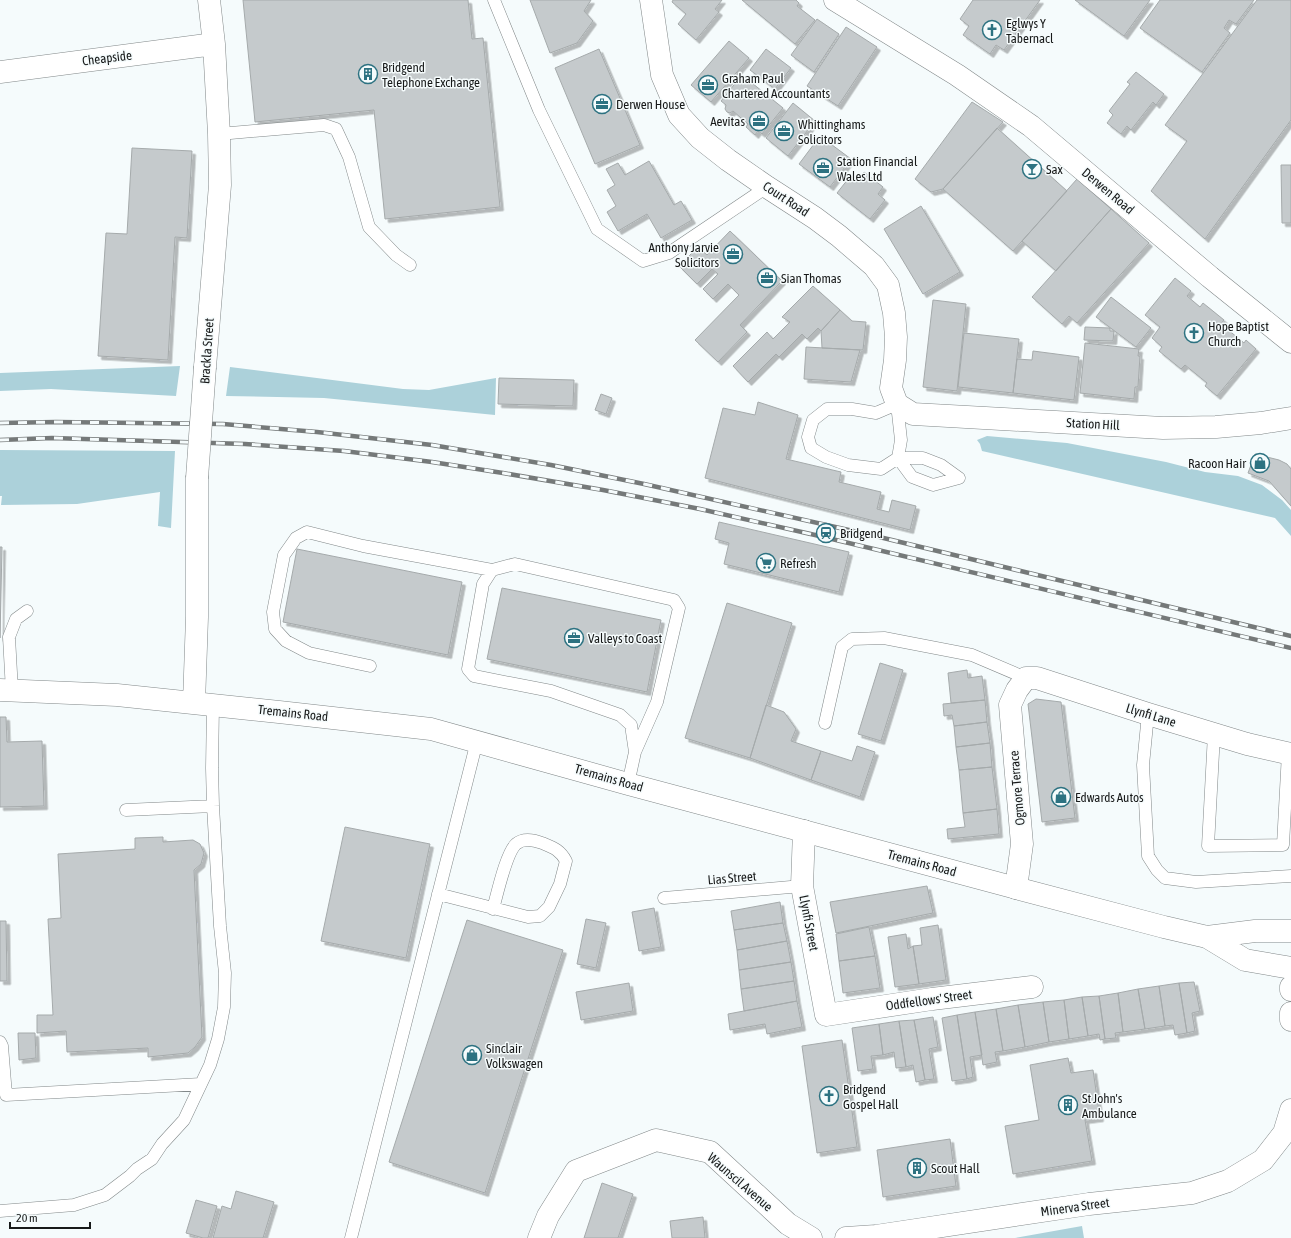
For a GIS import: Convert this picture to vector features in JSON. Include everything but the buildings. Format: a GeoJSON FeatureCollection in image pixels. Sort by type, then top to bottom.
{"type":"FeatureCollection","features":[{"type":"Feature","properties":{"kind":"street","name":"Brackla Street"},"geometry":{"type":"LineString","coordinates":[[204,704],[197,617],[197,478],[220,185],[214,44],[209,0]]}},
{"type":"Feature","properties":{"kind":"street","name":"Court Road"},"geometry":{"type":"LineString","coordinates":[[651,0],[662,75],[679,115],[700,138],[728,160],[815,218],[839,236],[874,266],[888,285],[894,313],[896,337],[895,360],[891,388],[896,404]]}},
{"type":"Feature","properties":{"kind":"street","name":"Derwen Road"},"geometry":{"type":"LineString","coordinates":[[835,0],[957,75],[1031,126],[1210,277],[1291,342]]}},
{"type":"Feature","properties":{"kind":"street","name":"Cheapside"},"geometry":{"type":"LineString","coordinates":[[0,72],[214,44]]}},
{"type":"Feature","properties":{"kind":"street","name":"Station Hill"},"geometry":{"type":"LineString","coordinates":[[896,404],[913,414],[1163,428],[1216,427],[1261,423],[1291,418]]}},
{"type":"Feature","properties":{"kind":"street","name":"Llynfi Lane"},"geometry":{"type":"LineString","coordinates":[[1021,684],[1037,678],[1247,744],[1289,754]]}},
{"type":"Feature","properties":{"kind":"street","name":"Ogmore Terrace"},"geometry":{"type":"LineString","coordinates":[[1016,888],[1022,844],[1010,705],[1021,684]]}},
{"type":"Feature","properties":{"kind":"street","name":"Tremains Road"},"geometry":{"type":"LineString","coordinates":[[6,690],[117,695],[431,729],[628,784],[1016,888],[1207,937],[1244,960],[1291,968]]}},
{"type":"Feature","properties":{"kind":"street","name":"Llynfi Street"},"geometry":{"type":"LineString","coordinates":[[804,831],[802,886],[826,1014]]}},
{"type":"Feature","properties":{"kind":"street","name":"Tremains Road"},"geometry":{"type":"LineString","coordinates":[[1207,937],[1255,931],[1291,931]]}},
{"type":"Feature","properties":{"kind":"street","name":"Oddfellows' Street"},"geometry":{"type":"LineString","coordinates":[[826,1014],[1032,987]]}},
{"type":"Feature","properties":{"kind":"street"},"geometry":{"type":"LineString","coordinates":[[1291,1013],[1291,1020]]}},
{"type":"Feature","properties":{"kind":"street","name":"Minerva Street"},"geometry":{"type":"LineString","coordinates":[[846,1238],[876,1236],[1089,1204],[1192,1193],[1228,1181],[1263,1160],[1288,1135],[1291,1110]]}},
{"type":"Feature","properties":{"kind":"street","name":"Waunscil Avenue"},"geometry":{"type":"LineString","coordinates":[[539,1238],[548,1216],[576,1171],[656,1140],[710,1152],[785,1231],[811,1238]]}},
{"type":"Feature","properties":{"kind":"lane"},"geometry":{"type":"LineString","coordinates":[[494,0],[539,110],[597,229],[643,261],[669,253],[767,187]]}},
{"type":"Feature","properties":{"kind":"lane"},"geometry":{"type":"LineString","coordinates":[[219,134],[324,125],[336,129],[349,157],[369,227],[396,255],[410,265]]}},
{"type":"Feature","properties":{"kind":"lane"},"geometry":{"type":"LineString","coordinates":[[896,404],[901,440],[898,458],[881,469],[848,465],[826,457],[811,448],[808,437],[813,420],[827,409],[852,408],[876,414],[896,404]]}},
{"type":"Feature","properties":{"kind":"lane"},"geometry":{"type":"LineString","coordinates":[[370,666],[309,653],[286,641],[275,629],[274,612],[284,555],[296,538],[307,532],[363,546],[492,570],[515,564],[674,600],[679,608],[657,702],[636,752],[628,784]]}},
{"type":"Feature","properties":{"kind":"lane"},"geometry":{"type":"LineString","coordinates":[[492,570],[483,584],[468,669],[474,676],[551,691],[620,715],[631,725],[636,752]]}},
{"type":"Feature","properties":{"kind":"lane"},"geometry":{"type":"LineString","coordinates":[[6,690],[9,637],[16,619],[27,611]]}},
{"type":"Feature","properties":{"kind":"lane"},"geometry":{"type":"LineString","coordinates":[[825,723],[842,647],[852,639],[884,638],[972,655],[1021,684]]}},
{"type":"Feature","properties":{"kind":"lane"},"geometry":{"type":"LineString","coordinates":[[0,1211],[74,1205],[105,1195],[152,1159],[162,1144],[184,1120],[210,1065],[218,1039],[224,1007],[225,973],[220,926],[212,768],[204,704]]}},
{"type":"Feature","properties":{"kind":"lane"},"geometry":{"type":"LineString","coordinates":[[1148,714],[1143,765],[1148,856],[1157,870],[1165,878],[1196,882],[1291,876]]}},
{"type":"Feature","properties":{"kind":"lane"},"geometry":{"type":"LineString","coordinates":[[1214,734],[1208,846],[1283,845],[1289,754]]}},
{"type":"Feature","properties":{"kind":"lane"},"geometry":{"type":"LineString","coordinates":[[351,1238],[477,741]]}},
{"type":"Feature","properties":{"kind":"lane"},"geometry":{"type":"LineString","coordinates":[[126,810],[214,806]]}},
{"type":"Feature","properties":{"kind":"lane"},"geometry":{"type":"LineString","coordinates":[[438,894],[493,909],[528,917],[540,916],[549,907],[560,884],[566,861],[562,853],[537,841],[525,840],[515,844],[508,857],[493,909]]}},
{"type":"Feature","properties":{"kind":"lane","name":"Lias Street"},"geometry":{"type":"LineString","coordinates":[[664,898],[802,886]]}},
{"type":"Feature","properties":{"kind":"lane"},"geometry":{"type":"LineString","coordinates":[[0,1042],[2,1046],[6,1095],[201,1084]]}},
{"type":"Feature","properties":{"kind":"shaded area"},"geometry":{"type":"Polygon","coordinates":[[[180,366],[176,396],[51,389],[0,391],[0,373],[180,366]]]}},
{"type":"Feature","properties":{"kind":"shaded area"},"geometry":{"type":"Polygon","coordinates":[[[230,367],[403,389],[429,390],[496,378],[495,415],[324,398],[226,396],[230,367]]]}},
{"type":"Feature","properties":{"kind":"shaded area"},"geometry":{"type":"Polygon","coordinates":[[[987,436],[1067,443],[1166,462],[1205,472],[1238,476],[1262,485],[1282,500],[1291,510],[1291,536],[1275,518],[982,451],[977,440],[987,436]]]}},
{"type":"Feature","properties":{"kind":"shaded area"},"geometry":{"type":"Polygon","coordinates":[[[0,450],[175,451],[171,528],[158,526],[160,492],[77,504],[1,505],[0,450]]]}},
{"type":"Feature","properties":{"kind":"shaded area"},"geometry":{"type":"Polygon","coordinates":[[[1082,1226],[1084,1238],[1015,1238],[1082,1226]]]}},
{"type":"Feature","properties":{"kind":"railway"},"geometry":{"type":"LineString","coordinates":[[0,423],[56,422],[223,424],[317,432],[432,445],[551,465],[644,484],[871,535],[1291,636]]}},
{"type":"Feature","properties":{"kind":"railway"},"geometry":{"type":"LineString","coordinates":[[0,440],[52,438],[245,444],[344,451],[503,473],[603,490],[700,509],[1291,648]]}},
{"type":"Feature","properties":{"kind":"place","name":"Eglwys Y Tabernacl"},"geometry":{"type":"Point","coordinates":[992,30]}},
{"type":"Feature","properties":{"kind":"place","name":"Bridgend Telephone Exchange"},"geometry":{"type":"Point","coordinates":[368,74]}},
{"type":"Feature","properties":{"kind":"place","name":"Graham Paul Chartered Accountants"},"geometry":{"type":"Point","coordinates":[708,85]}},
{"type":"Feature","properties":{"kind":"place","name":"Derwen House"},"geometry":{"type":"Point","coordinates":[602,104]}},
{"type":"Feature","properties":{"kind":"place","name":"Aevitas"},"geometry":{"type":"Point","coordinates":[759,121]}},
{"type":"Feature","properties":{"kind":"place","name":"Whittinghams Solicitors"},"geometry":{"type":"Point","coordinates":[784,131]}},
{"type":"Feature","properties":{"kind":"place","name":"Station Financial Wales Ltd"},"geometry":{"type":"Point","coordinates":[823,168]}},
{"type":"Feature","properties":{"kind":"place","name":"Sax"},"geometry":{"type":"Point","coordinates":[1032,169]}},
{"type":"Feature","properties":{"kind":"place","name":"Anthony Jarvie Solicitors"},"geometry":{"type":"Point","coordinates":[733,254]}},
{"type":"Feature","properties":{"kind":"place","name":"Sian Thomas"},"geometry":{"type":"Point","coordinates":[767,278]}},
{"type":"Feature","properties":{"kind":"place","name":"Hope Baptist Church"},"geometry":{"type":"Point","coordinates":[1194,333]}},
{"type":"Feature","properties":{"kind":"place","name":"Racoon Hair"},"geometry":{"type":"Point","coordinates":[1260,463]}},
{"type":"Feature","properties":{"kind":"place","name":"Bridgend"},"geometry":{"type":"Point","coordinates":[826,533]}},
{"type":"Feature","properties":{"kind":"place","name":"Refresh"},"geometry":{"type":"Point","coordinates":[766,563]}},
{"type":"Feature","properties":{"kind":"place","name":"Valleys to Coast"},"geometry":{"type":"Point","coordinates":[574,638]}},
{"type":"Feature","properties":{"kind":"place","name":"Edwards Autos"},"geometry":{"type":"Point","coordinates":[1061,797]}},
{"type":"Feature","properties":{"kind":"place","name":"Sinclair Volkswagen"},"geometry":{"type":"Point","coordinates":[472,1055]}},
{"type":"Feature","properties":{"kind":"place","name":"Bridgend Gospel Hall"},"geometry":{"type":"Point","coordinates":[829,1096]}},
{"type":"Feature","properties":{"kind":"place","name":"St John's Ambulance"},"geometry":{"type":"Point","coordinates":[1068,1105]}},
{"type":"Feature","properties":{"kind":"place","name":"Scout Hall"},"geometry":{"type":"Point","coordinates":[917,1168]}}]}
